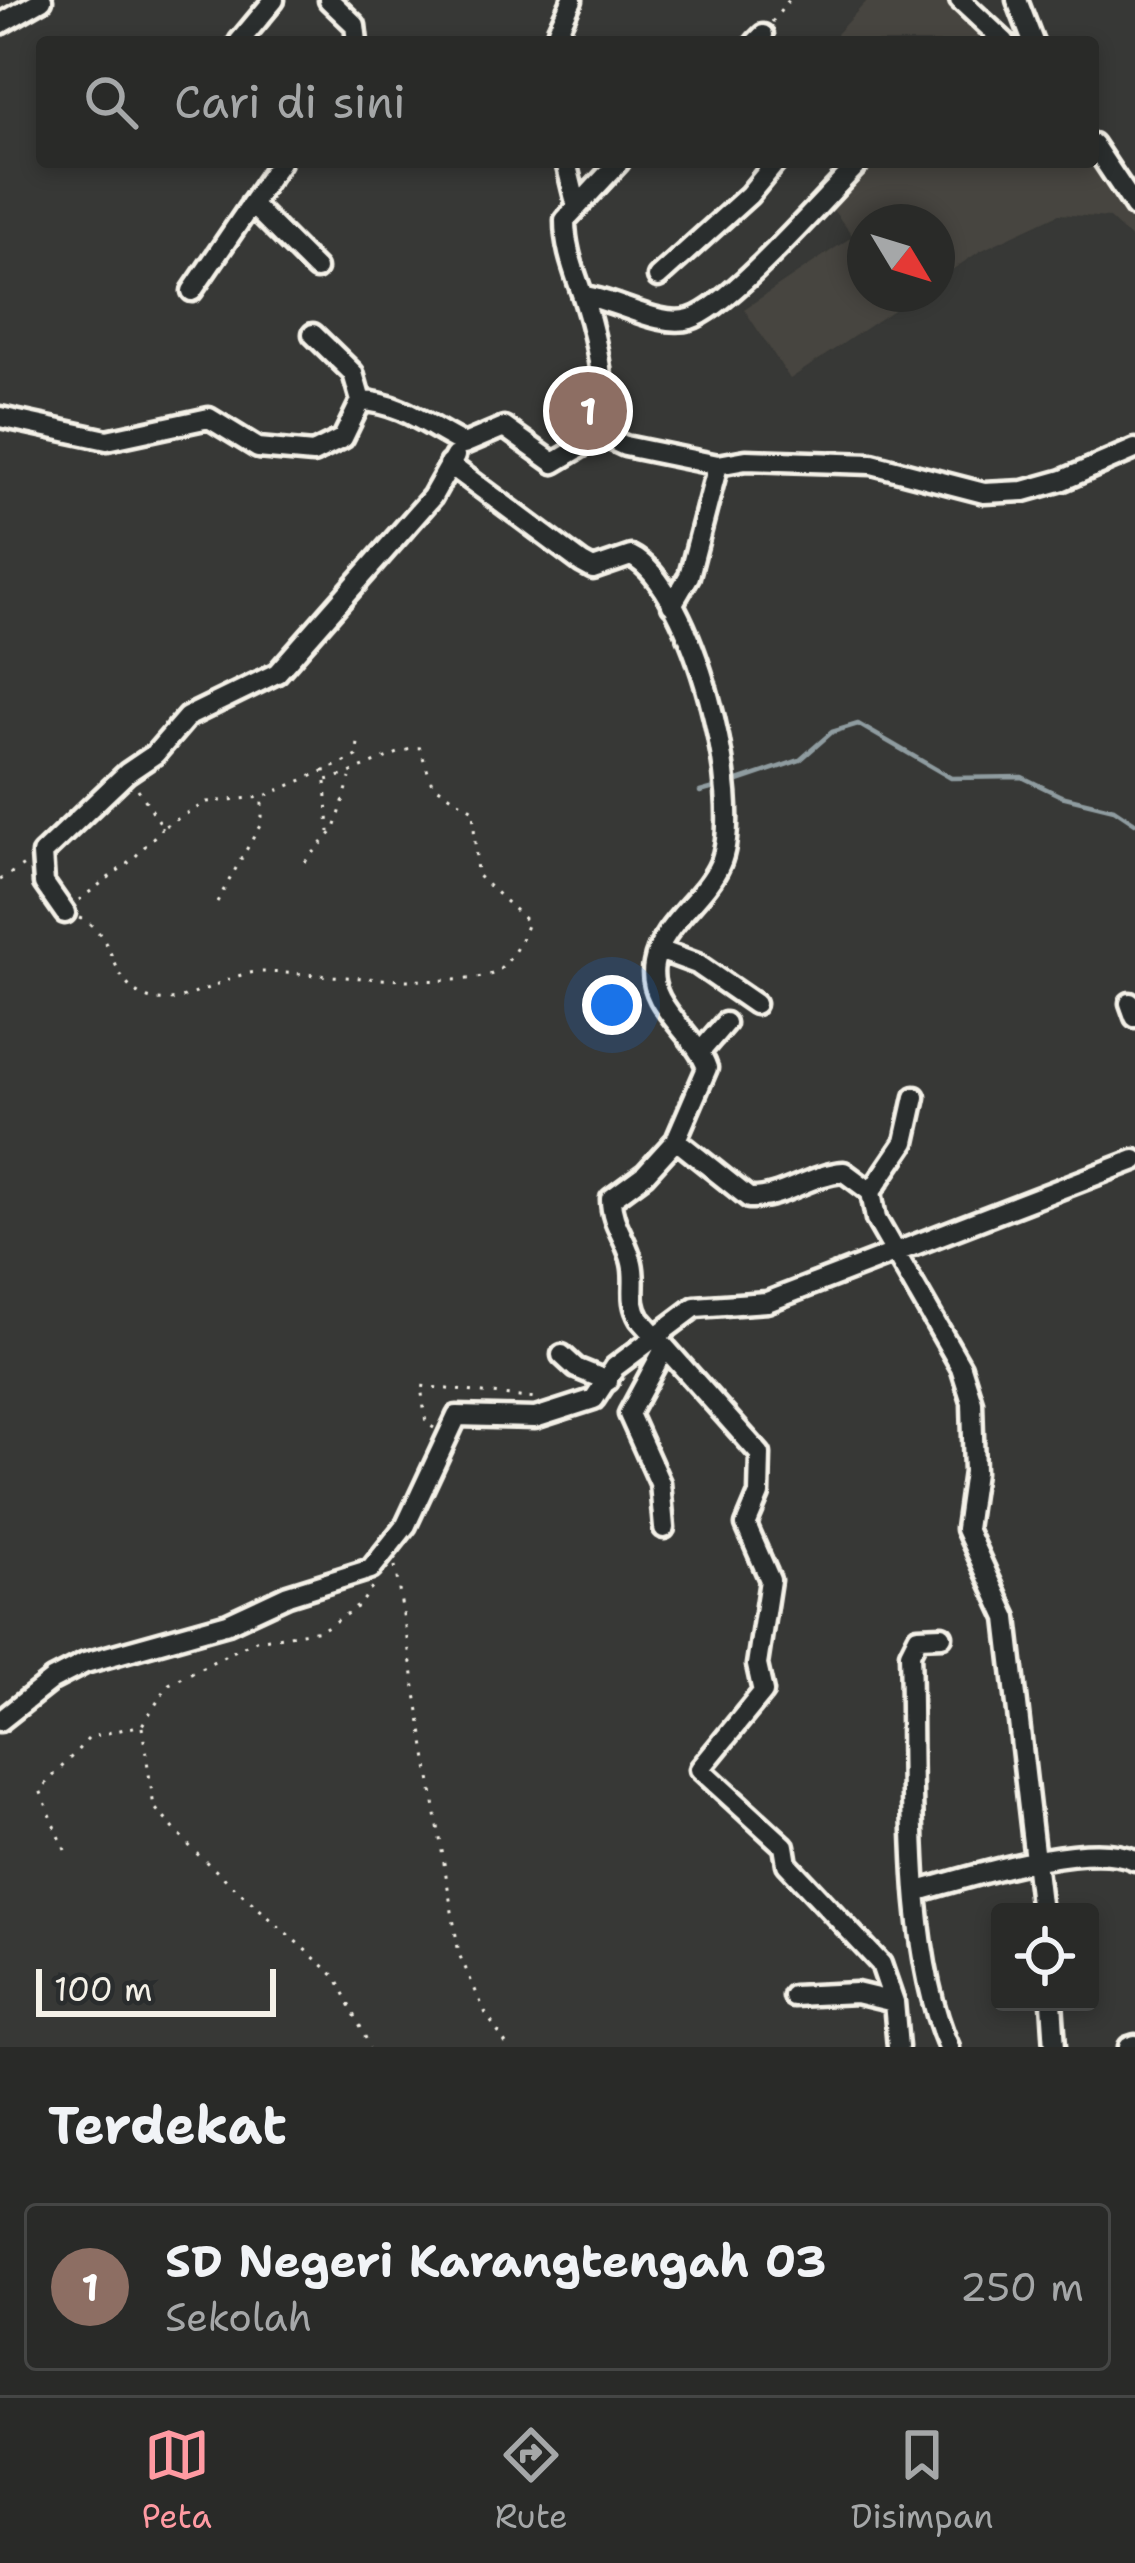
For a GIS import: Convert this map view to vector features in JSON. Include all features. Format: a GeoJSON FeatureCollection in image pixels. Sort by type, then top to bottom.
{"type":"FeatureCollection","features":[{"type":"Feature","properties":{"kind":"street"},"geometry":{"type":"LineString","coordinates":[[0,24],[42,0]]}},
{"type":"Feature","properties":{"kind":"street"},"geometry":{"type":"LineString","coordinates":[[244,36],[274,0]]}},
{"type":"Feature","properties":{"kind":"street"},"geometry":{"type":"LineString","coordinates":[[329,0],[355,25],[356,36]]}},
{"type":"Feature","properties":{"kind":"street"},"geometry":{"type":"LineString","coordinates":[[560,36],[558,30],[572,0]]}},
{"type":"Feature","properties":{"kind":"street"},"geometry":{"type":"LineString","coordinates":[[960,0],[999,36]]}},
{"type":"Feature","properties":{"kind":"street"},"geometry":{"type":"LineString","coordinates":[[1017,0],[1031,36]]}},
{"type":"Feature","properties":{"kind":"street"},"geometry":{"type":"LineString","coordinates":[[1099,153],[1135,207]]}},
{"type":"Feature","properties":{"kind":"street"},"geometry":{"type":"LineString","coordinates":[[192,291],[276,168]]}},
{"type":"Feature","properties":{"kind":"street"},"geometry":{"type":"LineString","coordinates":[[567,168],[576,203]]}},
{"type":"Feature","properties":{"kind":"street"},"geometry":{"type":"LineString","coordinates":[[602,435],[606,391],[565,242],[565,220],[613,168]]}},
{"type":"Feature","properties":{"kind":"street"},"geometry":{"type":"LineString","coordinates":[[658,277],[771,168]]}},
{"type":"Feature","properties":{"kind":"street"},"geometry":{"type":"LineString","coordinates":[[583,296],[667,319],[690,319],[744,277],[854,168]]}},
{"type":"Feature","properties":{"kind":"street"},"geometry":{"type":"LineString","coordinates":[[251,204],[316,269]]}},
{"type":"Feature","properties":{"kind":"street"},"geometry":{"type":"LineString","coordinates":[[0,417],[107,440],[209,418],[258,448],[313,453],[343,438],[361,401],[353,374],[313,334]]}},
{"type":"Feature","properties":{"kind":"street"},"geometry":{"type":"LineString","coordinates":[[361,401],[413,415],[464,444]]}},
{"type":"Feature","properties":{"kind":"street"},"geometry":{"type":"LineString","coordinates":[[65,913],[44,883],[42,854],[128,773],[155,754],[187,717],[277,673],[432,497],[464,444],[504,428],[554,464],[602,435]]}},
{"type":"Feature","properties":{"kind":"street"},"geometry":{"type":"LineString","coordinates":[[602,435],[625,446],[718,465],[746,460],[872,464],[965,491],[997,494],[1063,480],[1135,449]]}},
{"type":"Feature","properties":{"kind":"street"},"geometry":{"type":"LineString","coordinates":[[449,464],[593,569],[632,556],[645,563],[683,626],[727,781],[720,865],[659,950],[654,982],[662,1003],[701,1051],[707,1068],[676,1140],[645,1174],[611,1198],[611,1214],[633,1265],[631,1304],[657,1344],[760,1454],[759,1494],[746,1525],[770,1580],[757,1665],[763,1692],[700,1769],[784,1846],[787,1864],[880,1964],[894,2002],[898,2047]]}},
{"type":"Feature","properties":{"kind":"street"},"geometry":{"type":"LineString","coordinates":[[672,605],[689,576],[698,524],[718,465]]}},
{"type":"Feature","properties":{"kind":"street"},"geometry":{"type":"LineString","coordinates":[[659,950],[697,964],[755,1004]]}},
{"type":"Feature","properties":{"kind":"street"},"geometry":{"type":"LineString","coordinates":[[701,1051],[725,1023]]}},
{"type":"Feature","properties":{"kind":"street"},"geometry":{"type":"LineString","coordinates":[[871,1192],[905,1142],[915,1097]]}},
{"type":"Feature","properties":{"kind":"street"},"geometry":{"type":"LineString","coordinates":[[676,1140],[749,1198],[767,1197],[821,1174],[844,1172],[871,1192],[876,1219],[962,1367],[972,1402],[974,1472],[966,1529],[1007,1618],[1040,1903]]}},
{"type":"Feature","properties":{"kind":"street"},"geometry":{"type":"LineString","coordinates":[[0,1721],[52,1680],[85,1663],[227,1623],[288,1595],[370,1569],[406,1525],[457,1415],[535,1418],[593,1399],[615,1367],[657,1344],[694,1307],[766,1302],[1135,1160]]}},
{"type":"Feature","properties":{"kind":"street"},"geometry":{"type":"LineString","coordinates":[[657,1344],[629,1414],[660,1483],[664,1528]]}},
{"type":"Feature","properties":{"kind":"street"},"geometry":{"type":"LineString","coordinates":[[562,1354],[576,1368],[608,1381]]}},
{"type":"Feature","properties":{"kind":"street"},"geometry":{"type":"LineString","coordinates":[[942,1636],[917,1637],[910,1653],[918,1915],[933,2012],[949,2047]]}},
{"type":"Feature","properties":{"kind":"street"},"geometry":{"type":"LineString","coordinates":[[919,1891],[1037,1859],[1122,1854],[1135,1860]]}},
{"type":"Feature","properties":{"kind":"street"},"geometry":{"type":"LineString","coordinates":[[793,1996],[856,1994],[894,2002]]}},
{"type":"Feature","properties":{"kind":"street"},"geometry":{"type":"LineString","coordinates":[[1052,2011],[1054,2047]]}},
{"type":"Feature","properties":{"kind":"path"},"geometry":{"type":"LineString","coordinates":[[762,36],[789,0]]}},
{"type":"Feature","properties":{"kind":"path"},"geometry":{"type":"LineString","coordinates":[[326,780],[350,776],[414,745],[432,784],[473,810],[477,875],[528,922],[496,972],[408,981],[262,971],[156,1000],[131,989],[99,928],[65,913],[132,860],[163,826],[207,802],[262,797],[357,756],[358,741]]}},
{"type":"Feature","properties":{"kind":"path"},"geometry":{"type":"LineString","coordinates":[[325,768],[329,833]]}},
{"type":"Feature","properties":{"kind":"path"},"geometry":{"type":"LineString","coordinates":[[128,773],[163,826]]}},
{"type":"Feature","properties":{"kind":"path"},"geometry":{"type":"LineString","coordinates":[[305,862],[340,818],[350,776]]}},
{"type":"Feature","properties":{"kind":"path"},"geometry":{"type":"LineString","coordinates":[[217,902],[262,822],[262,797]]}},
{"type":"Feature","properties":{"kind":"path"},"geometry":{"type":"LineString","coordinates":[[0,880],[42,854]]}},
{"type":"Feature","properties":{"kind":"path"},"geometry":{"type":"LineString","coordinates":[[370,2047],[337,1978],[195,1852],[154,1807],[142,1725],[169,1684],[256,1640],[322,1630],[360,1605],[394,1561],[459,1954],[486,2014],[508,2047]]}},
{"type":"Feature","properties":{"kind":"path"},"geometry":{"type":"LineString","coordinates":[[65,1850],[40,1790],[90,1737],[142,1725]]}},
{"type":"Feature","properties":{"kind":"shaded area"},"geometry":{"type":"Polygon","coordinates":[[[868,0],[975,0],[1013,36],[838,36],[868,0]]]}},
{"type":"Feature","properties":{"kind":"shaded area"},"geometry":{"type":"Polygon","coordinates":[[[1099,142],[1135,181],[1135,242],[1109,218],[1059,214],[955,268],[955,204],[847,204],[847,228],[816,188],[841,168],[1099,168],[1099,142]]]}},
{"type":"Feature","properties":{"kind":"shaded area"},"geometry":{"type":"Polygon","coordinates":[[[847,240],[847,312],[890,312],[790,379],[744,309],[847,240]]]}},
{"type":"Feature","properties":{"kind":"waterway"},"geometry":{"type":"LineString","coordinates":[[729,784],[800,760],[832,732],[858,724],[951,778],[1022,777],[1061,796],[1114,809],[1135,823]]}},
{"type":"Feature","properties":{"kind":"waterway"},"geometry":{"type":"LineString","coordinates":[[700,792],[718,787]]}},
{"type":"Feature","properties":{"kind":"place","name":"SD Negeri Karangtengah 03"},"geometry":{"type":"Point","coordinates":[588,411]}}]}
